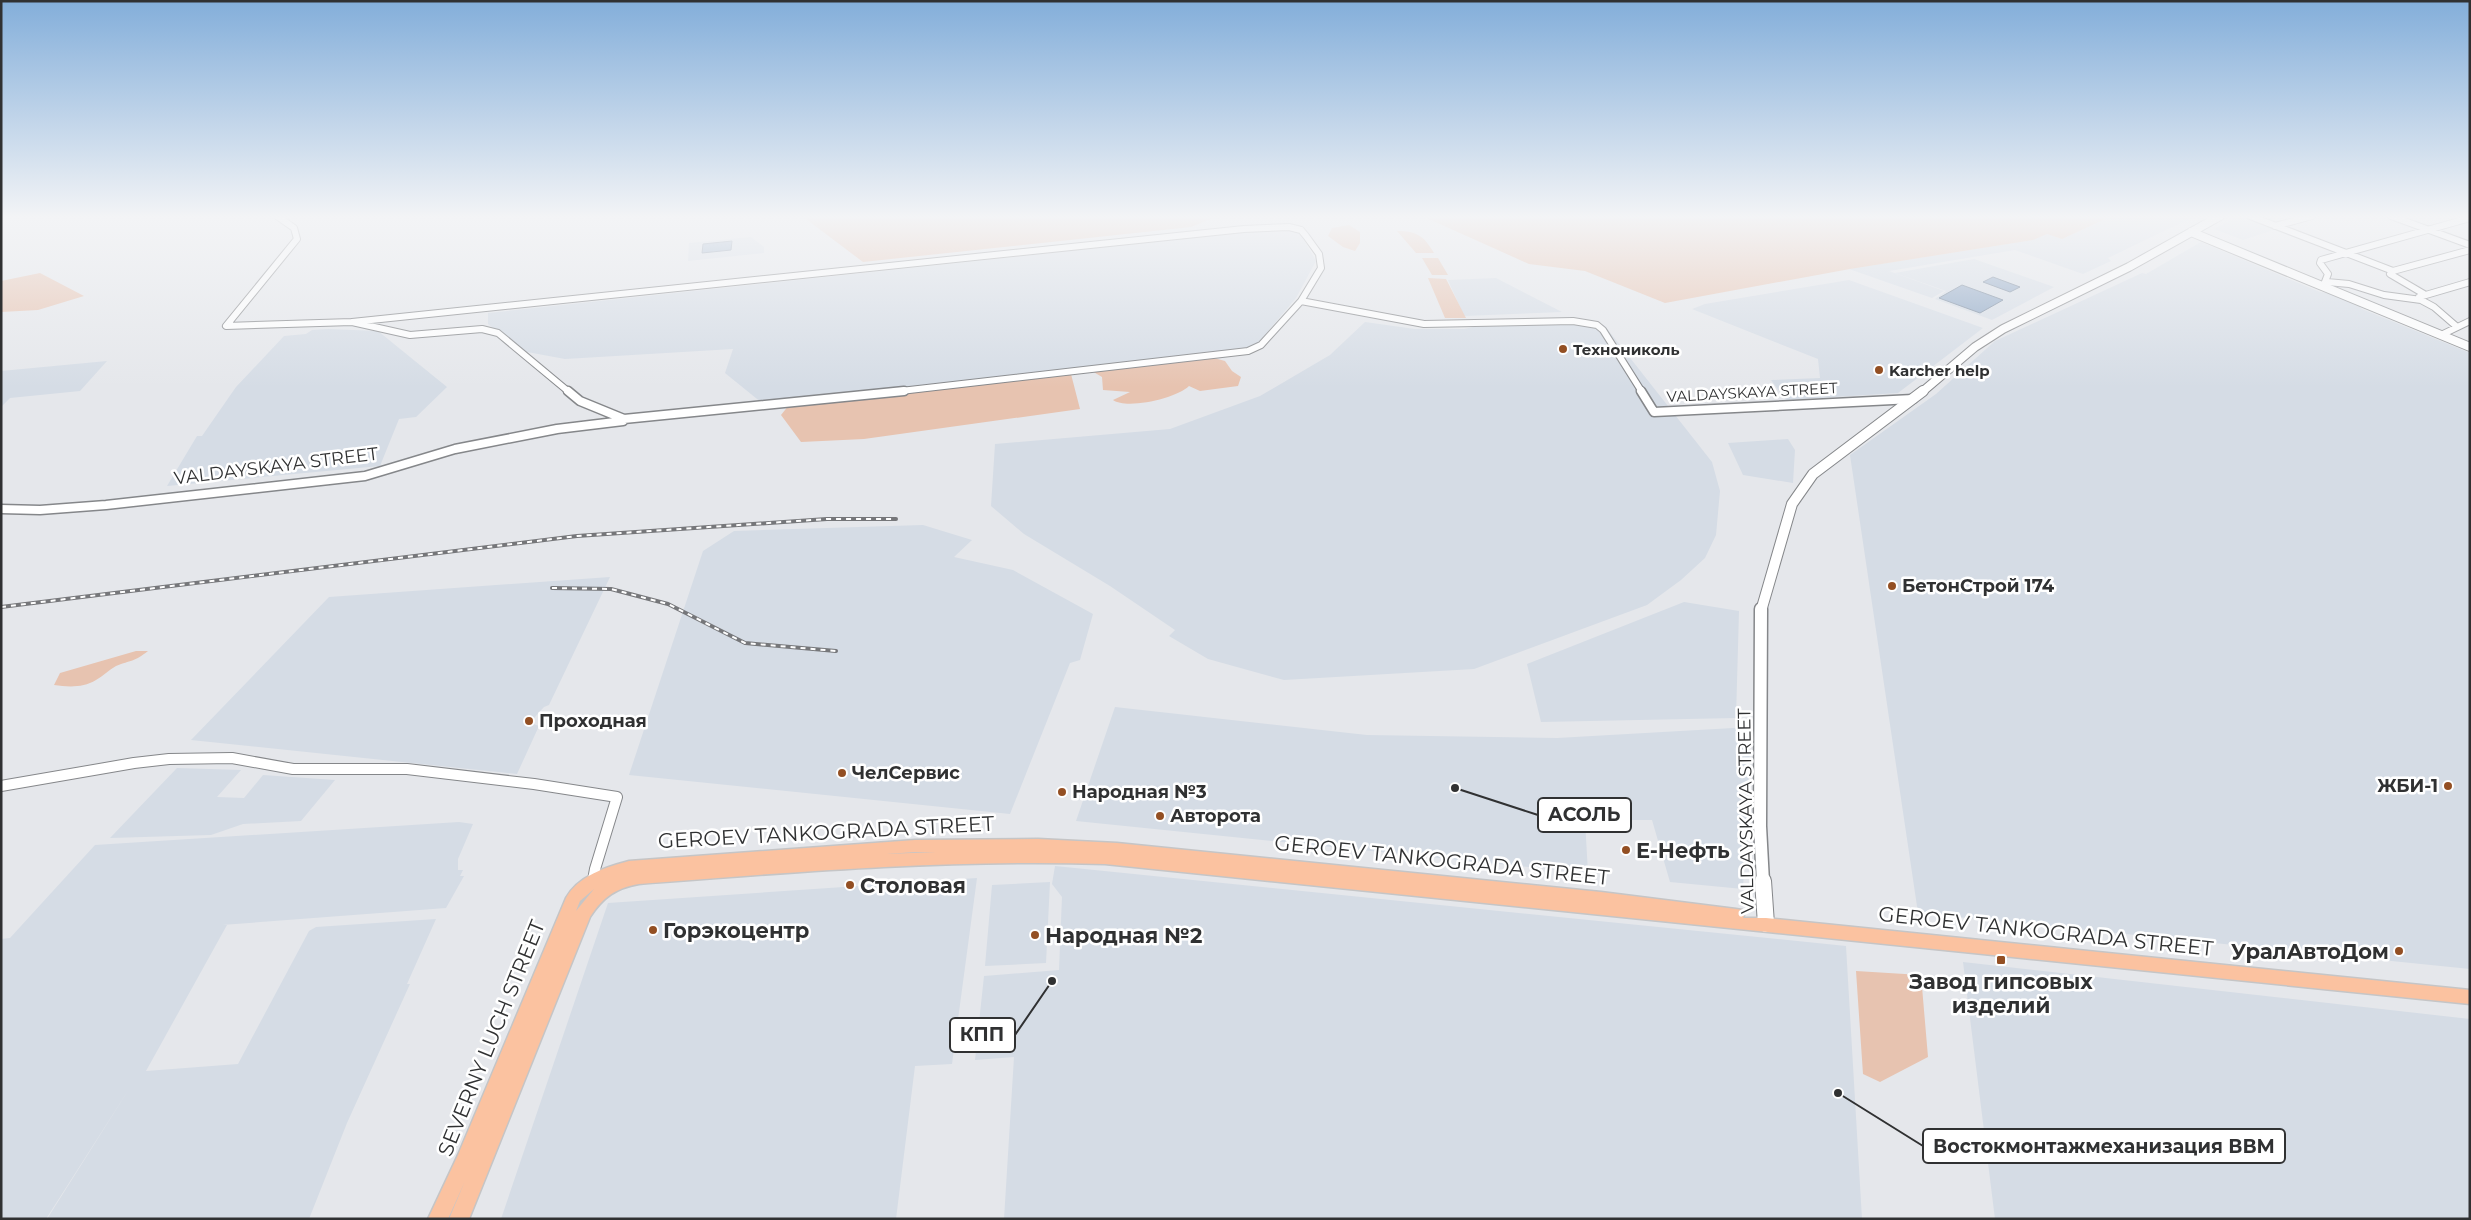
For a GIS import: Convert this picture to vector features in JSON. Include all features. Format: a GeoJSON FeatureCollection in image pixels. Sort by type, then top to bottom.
{"type":"FeatureCollection","features":[{"type":"Feature","properties":{"kind":"main road","name":"GEROEV TANKOGRADA STREET"},"geometry":{"type":"LineString","coordinates":[[599,883],[639,878],[912,857],[1038,855],[1115,859],[1738,924],[1766,924],[2470,997]]}},
{"type":"Feature","properties":{"kind":"main road","name":"SEVERNY LUCH STREET"},"geometry":{"type":"LineString","coordinates":[[438,1219],[469,1150],[568,910],[580,890],[599,883]]}},
{"type":"Feature","properties":{"kind":"main road"},"geometry":{"type":"LineString","coordinates":[[459,1219],[583,914],[594,898],[599,883]]}},
{"type":"Feature","properties":{"kind":"street"},"geometry":{"type":"LineString","coordinates":[[269,273],[226,326],[352,322],[825,273]]}},
{"type":"Feature","properties":{"kind":"street"},"geometry":{"type":"LineString","coordinates":[[352,322],[410,335],[482,329],[498,333],[580,401],[624,419],[640,419],[1248,351],[1261,345],[1301,301],[1318,273]]}},
{"type":"Feature","properties":{"kind":"street","name":"VALDAYSKAYA STREET"},"geometry":{"type":"LineString","coordinates":[[1766,924],[1760,826],[1761,608],[1792,504],[1812,474],[1913,399],[1975,347],[2003,329],[2117,273]]}},
{"type":"Feature","properties":{"kind":"street"},"geometry":{"type":"LineString","coordinates":[[2296,273],[2470,347]]}},
{"type":"Feature","properties":{"kind":"street"},"geometry":{"type":"LineString","coordinates":[[2325,284],[2328,273]]}},
{"type":"Feature","properties":{"kind":"street"},"geometry":{"type":"LineString","coordinates":[[2391,273],[2390,274],[2422,297],[2456,326]]}},
{"type":"Feature","properties":{"kind":"street"},"geometry":{"type":"LineString","coordinates":[[2325,284],[2349,284],[2399,298],[2422,297],[2470,282]]}},
{"type":"Feature","properties":{"kind":"street","name":"VALDAYSKAYA STREET"},"geometry":{"type":"LineString","coordinates":[[1301,301],[1424,324],[1573,321],[1597,325],[1603,330],[1654,412],[1913,399]]}},
{"type":"Feature","properties":{"kind":"street"},"geometry":{"type":"LineString","coordinates":[[2441,336],[2456,326],[2470,321]]}},
{"type":"Feature","properties":{"kind":"street","name":"VALDAYSKAYA STREET"},"geometry":{"type":"LineString","coordinates":[[1,509],[40,510],[106,505],[365,476],[480,443],[557,429],[640,419]]}},
{"type":"Feature","properties":{"kind":"street"},"geometry":{"type":"LineString","coordinates":[[1,786],[134,763],[169,759],[232,758],[293,769],[407,769],[534,784],[617,797],[603,834],[599,883]]}},
{"type":"Feature","properties":{"kind":"shaded area"},"geometry":{"type":"Polygon","coordinates":[[[40,273],[84,296],[38,310],[1,312],[1,281],[40,273]]]}},
{"type":"Feature","properties":{"kind":"shaded area"},"geometry":{"type":"Polygon","coordinates":[[[864,273],[1310,273],[1296,298],[1258,343],[1246,348],[762,403],[725,373],[733,349],[565,359],[522,351],[488,324],[488,313],[864,273]]]}},
{"type":"Feature","properties":{"kind":"shaded area"},"geometry":{"type":"Polygon","coordinates":[[[1431,273],[1447,273],[1448,275],[1432,275],[1431,273]]]}},
{"type":"Feature","properties":{"kind":"shaded area"},"geometry":{"type":"Polygon","coordinates":[[[1590,273],[1829,273],[1665,303],[1590,273]]]}},
{"type":"Feature","properties":{"kind":"shaded area"},"geometry":{"type":"Polygon","coordinates":[[[1860,273],[1894,273],[1944,291],[1932,298],[1860,273]]]}},
{"type":"Feature","properties":{"kind":"shaded area"},"geometry":{"type":"Polygon","coordinates":[[[1895,273],[2014,273],[2054,287],[1992,320],[1935,299],[1946,291],[1895,273]]]}},
{"type":"Feature","properties":{"kind":"shaded area"},"geometry":{"type":"Polygon","coordinates":[[[2142,273],[2275,273],[2320,292],[2335,294],[2355,302],[2362,309],[2470,353],[2470,969],[1918,913],[1850,455],[1936,394],[1995,341],[2142,273]]]}},
{"type":"Feature","properties":{"kind":"shaded area"},"geometry":{"type":"Polygon","coordinates":[[[1428,278],[1446,279],[1466,318],[1445,318],[1428,278]]]}},
{"type":"Feature","properties":{"kind":"shaded area"},"geometry":{"type":"Polygon","coordinates":[[[1496,278],[1562,312],[1464,316],[1448,280],[1496,278]]]}},
{"type":"Feature","properties":{"kind":"shaded area"},"geometry":{"type":"Polygon","coordinates":[[[1849,280],[1983,328],[1898,393],[1786,400],[1771,380],[1820,378],[1818,359],[1692,309],[1705,304],[1849,280]]]}},
{"type":"Feature","properties":{"kind":"shaded area"},"geometry":{"type":"Polygon","coordinates":[[[1592,320],[1605,326],[1712,462],[1720,491],[1716,535],[1705,558],[1681,580],[1647,605],[1474,669],[1284,680],[1208,659],[1169,636],[1175,630],[1110,586],[1024,534],[991,506],[995,444],[1170,429],[1260,396],[1330,355],[1365,322],[1415,329],[1464,329],[1478,326],[1592,320]]]}},
{"type":"Feature","properties":{"kind":"shaded area"},"geometry":{"type":"Polygon","coordinates":[[[312,330],[378,331],[447,387],[416,417],[399,419],[380,466],[167,486],[197,436],[202,436],[236,387],[284,336],[306,334],[312,330]]]}},
{"type":"Feature","properties":{"kind":"shaded area"},"geometry":{"type":"Polygon","coordinates":[[[1214,358],[1225,361],[1232,371],[1241,377],[1238,386],[1200,391],[1189,386],[1174,395],[1140,403],[1120,403],[1113,400],[1130,392],[1103,390],[1102,377],[1092,371],[1214,358]]]}},
{"type":"Feature","properties":{"kind":"shaded area"},"geometry":{"type":"Polygon","coordinates":[[[107,361],[80,391],[10,398],[1,407],[1,371],[107,361]]]}},
{"type":"Feature","properties":{"kind":"shaded area"},"geometry":{"type":"Polygon","coordinates":[[[1071,374],[1080,409],[864,439],[801,442],[781,415],[789,405],[1071,374]]]}},
{"type":"Feature","properties":{"kind":"shaded area"},"geometry":{"type":"Polygon","coordinates":[[[1788,439],[1795,450],[1793,483],[1743,475],[1728,443],[1788,439]]]}},
{"type":"Feature","properties":{"kind":"shaded area"},"geometry":{"type":"Polygon","coordinates":[[[923,525],[972,540],[954,557],[1013,570],[1093,614],[1080,660],[1070,663],[1010,814],[629,775],[703,551],[734,531],[923,525]]]}},
{"type":"Feature","properties":{"kind":"shaded area"},"geometry":{"type":"Polygon","coordinates":[[[610,577],[549,705],[544,707],[531,723],[539,726],[517,774],[191,740],[329,597],[610,577]]]}},
{"type":"Feature","properties":{"kind":"shaded area"},"geometry":{"type":"Polygon","coordinates":[[[1684,602],[1739,611],[1736,718],[1541,722],[1527,664],[1684,602]]]}},
{"type":"Feature","properties":{"kind":"shaded area"},"geometry":{"type":"Polygon","coordinates":[[[136,651],[148,651],[136,659],[116,666],[91,683],[75,686],[54,685],[60,673],[136,651]]]}},
{"type":"Feature","properties":{"kind":"shaded area"},"geometry":{"type":"Polygon","coordinates":[[[1115,707],[1367,735],[1557,738],[1751,727],[1743,889],[1670,882],[1652,820],[1585,820],[1588,873],[1076,821],[1115,707]]]}},
{"type":"Feature","properties":{"kind":"shaded area"},"geometry":{"type":"Polygon","coordinates":[[[177,768],[241,770],[217,797],[244,798],[263,775],[335,780],[301,821],[243,824],[211,835],[110,838],[177,768]]]}},
{"type":"Feature","properties":{"kind":"shaded area"},"geometry":{"type":"Polygon","coordinates":[[[459,822],[473,824],[458,859],[458,870],[463,870],[460,876],[464,876],[446,908],[222,925],[227,925],[146,1071],[238,1064],[309,931],[316,927],[436,919],[407,984],[410,984],[347,1123],[309,1219],[47,1219],[131,1086],[46,1219],[1,1219],[1,939],[10,938],[95,845],[459,822]]]}},
{"type":"Feature","properties":{"kind":"shaded area"},"geometry":{"type":"Polygon","coordinates":[[[1055,866],[1846,946],[1862,1219],[1004,1219],[1014,1057],[975,1060],[984,976],[1059,970],[1062,897],[1052,884],[1055,866]]]}},
{"type":"Feature","properties":{"kind":"shaded area"},"geometry":{"type":"Polygon","coordinates":[[[977,878],[952,1064],[915,1066],[896,1219],[501,1219],[608,903],[977,878]]]}},
{"type":"Feature","properties":{"kind":"shaded area"},"geometry":{"type":"Polygon","coordinates":[[[1050,882],[1046,963],[985,966],[992,885],[1050,882]]]}},
{"type":"Feature","properties":{"kind":"shaded area"},"geometry":{"type":"Polygon","coordinates":[[[1963,962],[2470,1019],[2470,1219],[1995,1219],[1963,962]]]}},
{"type":"Feature","properties":{"kind":"shaded area"},"geometry":{"type":"Polygon","coordinates":[[[1856,971],[1921,975],[1928,1057],[1880,1082],[1863,1074],[1856,971]]]}},
{"type":"Feature","properties":{"kind":"water"},"geometry":{"type":"Polygon","coordinates":[[[1993,277],[2020,287],[2010,292],[1983,282],[1993,277]]]}},
{"type":"Feature","properties":{"kind":"water"},"geometry":{"type":"Polygon","coordinates":[[[1962,285],[2003,300],[1980,313],[1939,298],[1962,285]]]}},
{"type":"Feature","properties":{"kind":"railway"},"geometry":{"type":"LineString","coordinates":[[1,607],[577,536],[827,519],[896,519]]}},
{"type":"Feature","properties":{"kind":"railway"},"geometry":{"type":"LineString","coordinates":[[552,588],[611,589],[668,604],[745,643],[836,651]]}},
{"type":"Feature","properties":{"kind":"place","name":"Технониколь"},"geometry":{"type":"Point","coordinates":[1563,349]}},
{"type":"Feature","properties":{"kind":"place","name":"Karcher help"},"geometry":{"type":"Point","coordinates":[1879,370]}},
{"type":"Feature","properties":{"kind":"place","name":"БетонСтрой 174"},"geometry":{"type":"Point","coordinates":[1892,586]}},
{"type":"Feature","properties":{"kind":"place","name":"Проходная"},"geometry":{"type":"Point","coordinates":[529,721]}},
{"type":"Feature","properties":{"kind":"place","name":"ЧелСервис"},"geometry":{"type":"Point","coordinates":[842,773]}},
{"type":"Feature","properties":{"kind":"place","name":"ЖБИ-1"},"geometry":{"type":"Point","coordinates":[2448,786]}},
{"type":"Feature","properties":{"kind":"place","name":"АСОЛЬ"},"geometry":{"type":"Point","coordinates":[1455,788]}},
{"type":"Feature","properties":{"kind":"place","name":"Народная №3"},"geometry":{"type":"Point","coordinates":[1062,792]}},
{"type":"Feature","properties":{"kind":"place","name":"Авторота"},"geometry":{"type":"Point","coordinates":[1160,816]}},
{"type":"Feature","properties":{"kind":"place","name":"E-Нефть"},"geometry":{"type":"Point","coordinates":[1626,850]}},
{"type":"Feature","properties":{"kind":"place","name":"Столовая"},"geometry":{"type":"Point","coordinates":[850,885]}},
{"type":"Feature","properties":{"kind":"place","name":"Горэкоцентр"},"geometry":{"type":"Point","coordinates":[653,930]}},
{"type":"Feature","properties":{"kind":"place","name":"Народная №2"},"geometry":{"type":"Point","coordinates":[1035,935]}},
{"type":"Feature","properties":{"kind":"place","name":"УралАвтоДом"},"geometry":{"type":"Point","coordinates":[2399,951]}},
{"type":"Feature","properties":{"kind":"place","name":"Завод гипсовых изделий"},"geometry":{"type":"Point","coordinates":[2001,960]}},
{"type":"Feature","properties":{"kind":"place","name":"КПП"},"geometry":{"type":"Point","coordinates":[1052,981]}},
{"type":"Feature","properties":{"kind":"place","name":"Востокмонтажмеханизация ВВМ"},"geometry":{"type":"Point","coordinates":[1838,1093]}}]}
